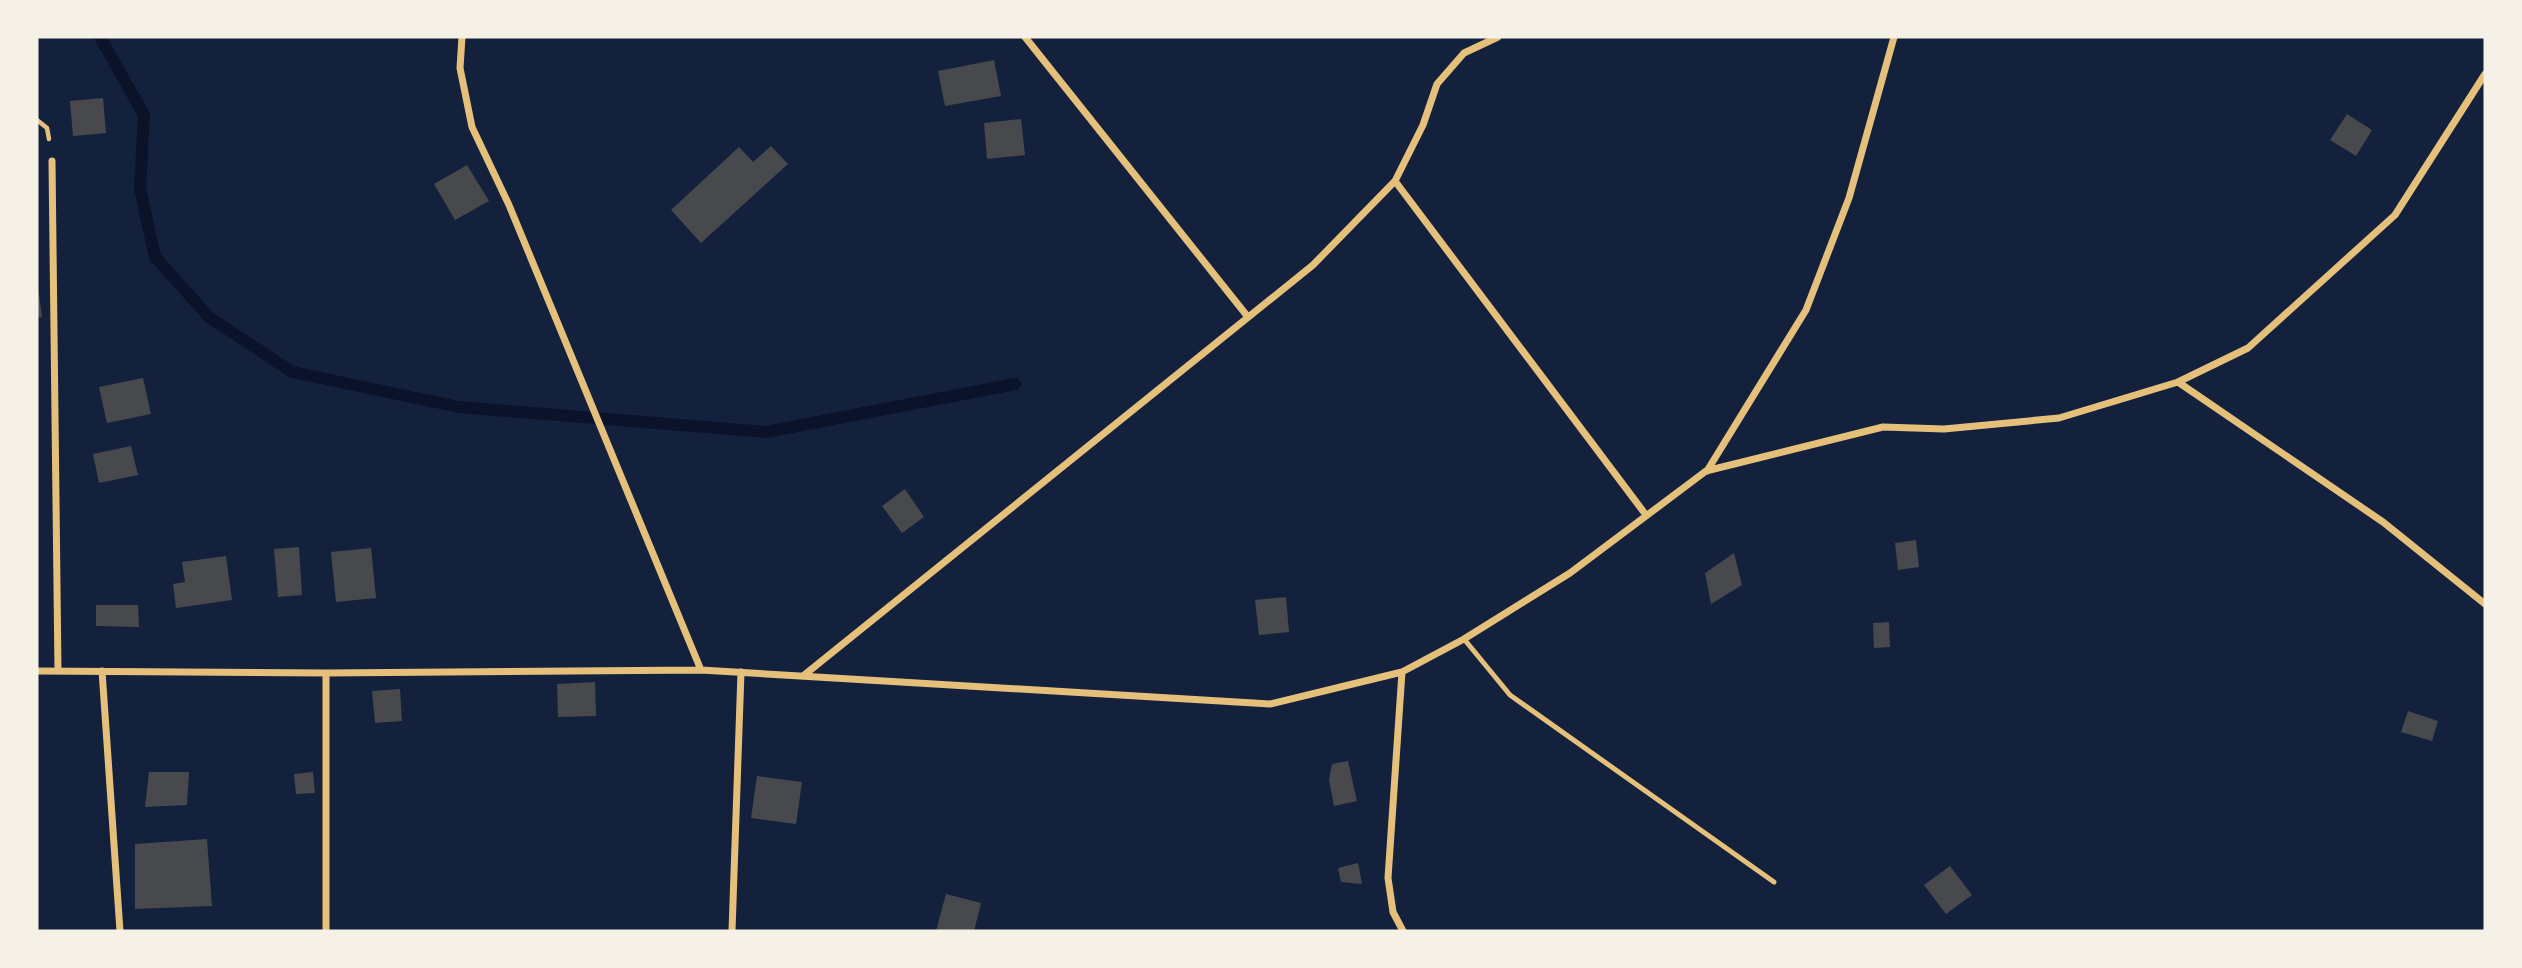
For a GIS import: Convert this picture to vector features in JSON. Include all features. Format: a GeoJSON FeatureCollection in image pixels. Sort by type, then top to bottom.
{"type":"FeatureCollection","features":[{"type":"Feature","properties":{"kind":"street"},"geometry":{"type":"LineString","coordinates":[[462,37],[460,68],[472,127],[509,205],[701,670]]}},
{"type":"Feature","properties":{"kind":"street"},"geometry":{"type":"LineString","coordinates":[[1025,37],[1248,317]]}},
{"type":"Feature","properties":{"kind":"street"},"geometry":{"type":"LineString","coordinates":[[802,677],[1313,265],[1395,181],[1423,125],[1437,84],[1464,53],[1498,37]]}},
{"type":"Feature","properties":{"kind":"street"},"geometry":{"type":"LineString","coordinates":[[37,671],[326,673],[701,670],[1270,704],[1402,672],[1464,639],[1570,573],[1706,471],[1806,310],[1849,198],[1894,37]]}},
{"type":"Feature","properties":{"kind":"street"},"geometry":{"type":"LineString","coordinates":[[1706,471],[1883,427],[1944,429],[2059,418],[2178,383],[2248,348],[2395,215],[2485,74]]}},
{"type":"Feature","properties":{"kind":"street"},"geometry":{"type":"LineString","coordinates":[[52,161],[58,671]]}},
{"type":"Feature","properties":{"kind":"street"},"geometry":{"type":"LineString","coordinates":[[1395,181],[1646,516]]}},
{"type":"Feature","properties":{"kind":"street"},"geometry":{"type":"LineString","coordinates":[[2178,383],[2383,522],[2485,604]]}},
{"type":"Feature","properties":{"kind":"street"},"geometry":{"type":"LineString","coordinates":[[102,671],[120,931]]}},
{"type":"Feature","properties":{"kind":"street"},"geometry":{"type":"LineString","coordinates":[[1402,672],[1388,878],[1394,912],[1403,931]]}},
{"type":"Feature","properties":{"kind":"street"},"geometry":{"type":"LineString","coordinates":[[326,673],[326,931]]}},
{"type":"Feature","properties":{"kind":"street"},"geometry":{"type":"LineString","coordinates":[[732,931],[741,673]]}},
{"type":"Feature","properties":{"kind":"lane"},"geometry":{"type":"LineString","coordinates":[[1464,639],[1510,695],[1774,882]]}},
{"type":"Feature","properties":{"kind":"building"},"geometry":{"type":"Polygon","coordinates":[[[994,60],[1001,96],[945,106],[938,71],[994,60]]]}},
{"type":"Feature","properties":{"kind":"building"},"geometry":{"type":"Polygon","coordinates":[[[103,98],[106,133],[73,136],[70,101],[103,98]]]}},
{"type":"Feature","properties":{"kind":"building"},"geometry":{"type":"Polygon","coordinates":[[[2347,114],[2372,130],[2356,156],[2330,140],[2347,114]]]}},
{"type":"Feature","properties":{"kind":"building"},"geometry":{"type":"Polygon","coordinates":[[[1021,119],[1025,155],[987,159],[984,123],[1021,119]]]}},
{"type":"Feature","properties":{"kind":"building"},"geometry":{"type":"Polygon","coordinates":[[[771,146],[788,164],[701,243],[671,210],[739,147],[753,162],[771,146]]]}},
{"type":"Feature","properties":{"kind":"building"},"geometry":{"type":"Polygon","coordinates":[[[467,165],[489,201],[455,220],[434,184],[467,165]]]}},
{"type":"Feature","properties":{"kind":"building"},"geometry":{"type":"Polygon","coordinates":[[[37,279],[42,317],[37,318],[37,279]]]}},
{"type":"Feature","properties":{"kind":"building"},"geometry":{"type":"Polygon","coordinates":[[[143,378],[151,414],[107,423],[99,387],[143,378]]]}},
{"type":"Feature","properties":{"kind":"building"},"geometry":{"type":"Polygon","coordinates":[[[131,446],[138,475],[99,483],[93,454],[131,446]]]}},
{"type":"Feature","properties":{"kind":"building"},"geometry":{"type":"Polygon","coordinates":[[[905,489],[924,517],[902,533],[882,506],[905,489]]]}},
{"type":"Feature","properties":{"kind":"building"},"geometry":{"type":"Polygon","coordinates":[[[1916,540],[1919,567],[1898,570],[1895,543],[1916,540]]]}},
{"type":"Feature","properties":{"kind":"building"},"geometry":{"type":"Polygon","coordinates":[[[299,547],[302,595],[278,597],[274,549],[299,547]]]}},
{"type":"Feature","properties":{"kind":"building"},"geometry":{"type":"Polygon","coordinates":[[[371,548],[376,598],[336,602],[331,552],[371,548]]]}},
{"type":"Feature","properties":{"kind":"building"},"geometry":{"type":"Polygon","coordinates":[[[1734,553],[1742,585],[1711,604],[1705,573],[1734,553]]]}},
{"type":"Feature","properties":{"kind":"building"},"geometry":{"type":"Polygon","coordinates":[[[226,556],[232,600],[176,608],[173,584],[185,582],[182,562],[226,556]]]}},
{"type":"Feature","properties":{"kind":"building"},"geometry":{"type":"Polygon","coordinates":[[[1286,597],[1289,632],[1259,635],[1255,600],[1286,597]]]}},
{"type":"Feature","properties":{"kind":"building"},"geometry":{"type":"Polygon","coordinates":[[[96,605],[138,605],[139,627],[96,626],[96,605]]]}},
{"type":"Feature","properties":{"kind":"building"},"geometry":{"type":"Polygon","coordinates":[[[1889,622],[1890,647],[1874,648],[1873,623],[1889,622]]]}},
{"type":"Feature","properties":{"kind":"building"},"geometry":{"type":"Polygon","coordinates":[[[595,682],[596,716],[558,717],[557,684],[595,682]]]}},
{"type":"Feature","properties":{"kind":"building"},"geometry":{"type":"Polygon","coordinates":[[[400,689],[402,721],[375,723],[372,691],[400,689]]]}},
{"type":"Feature","properties":{"kind":"building"},"geometry":{"type":"Polygon","coordinates":[[[2408,711],[2438,721],[2432,741],[2401,732],[2408,711]]]}},
{"type":"Feature","properties":{"kind":"building"},"geometry":{"type":"Polygon","coordinates":[[[1348,761],[1357,801],[1334,806],[1329,780],[1332,764],[1348,761]]]}},
{"type":"Feature","properties":{"kind":"building"},"geometry":{"type":"Polygon","coordinates":[[[149,772],[189,772],[187,805],[145,807],[149,772]]]}},
{"type":"Feature","properties":{"kind":"building"},"geometry":{"type":"Polygon","coordinates":[[[313,772],[315,793],[296,794],[294,774],[313,772]]]}},
{"type":"Feature","properties":{"kind":"building"},"geometry":{"type":"Polygon","coordinates":[[[757,776],[802,782],[796,824],[751,818],[757,776]]]}},
{"type":"Feature","properties":{"kind":"building"},"geometry":{"type":"Polygon","coordinates":[[[207,839],[212,906],[135,909],[135,844],[207,839]]]}},
{"type":"Feature","properties":{"kind":"building"},"geometry":{"type":"Polygon","coordinates":[[[1358,863],[1362,884],[1341,882],[1338,868],[1358,863]]]}},
{"type":"Feature","properties":{"kind":"building"},"geometry":{"type":"Polygon","coordinates":[[[1950,866],[1972,895],[1946,914],[1924,885],[1950,866]]]}},
{"type":"Feature","properties":{"kind":"building"},"geometry":{"type":"Polygon","coordinates":[[[946,894],[981,903],[974,931],[936,931],[946,894]]]}},
{"type":"Feature","properties":{"kind":"waterway"},"geometry":{"type":"LineString","coordinates":[[100,37],[144,115],[140,188],[155,257],[209,317],[292,372],[459,407],[766,432],[1015,384]]}}]}
